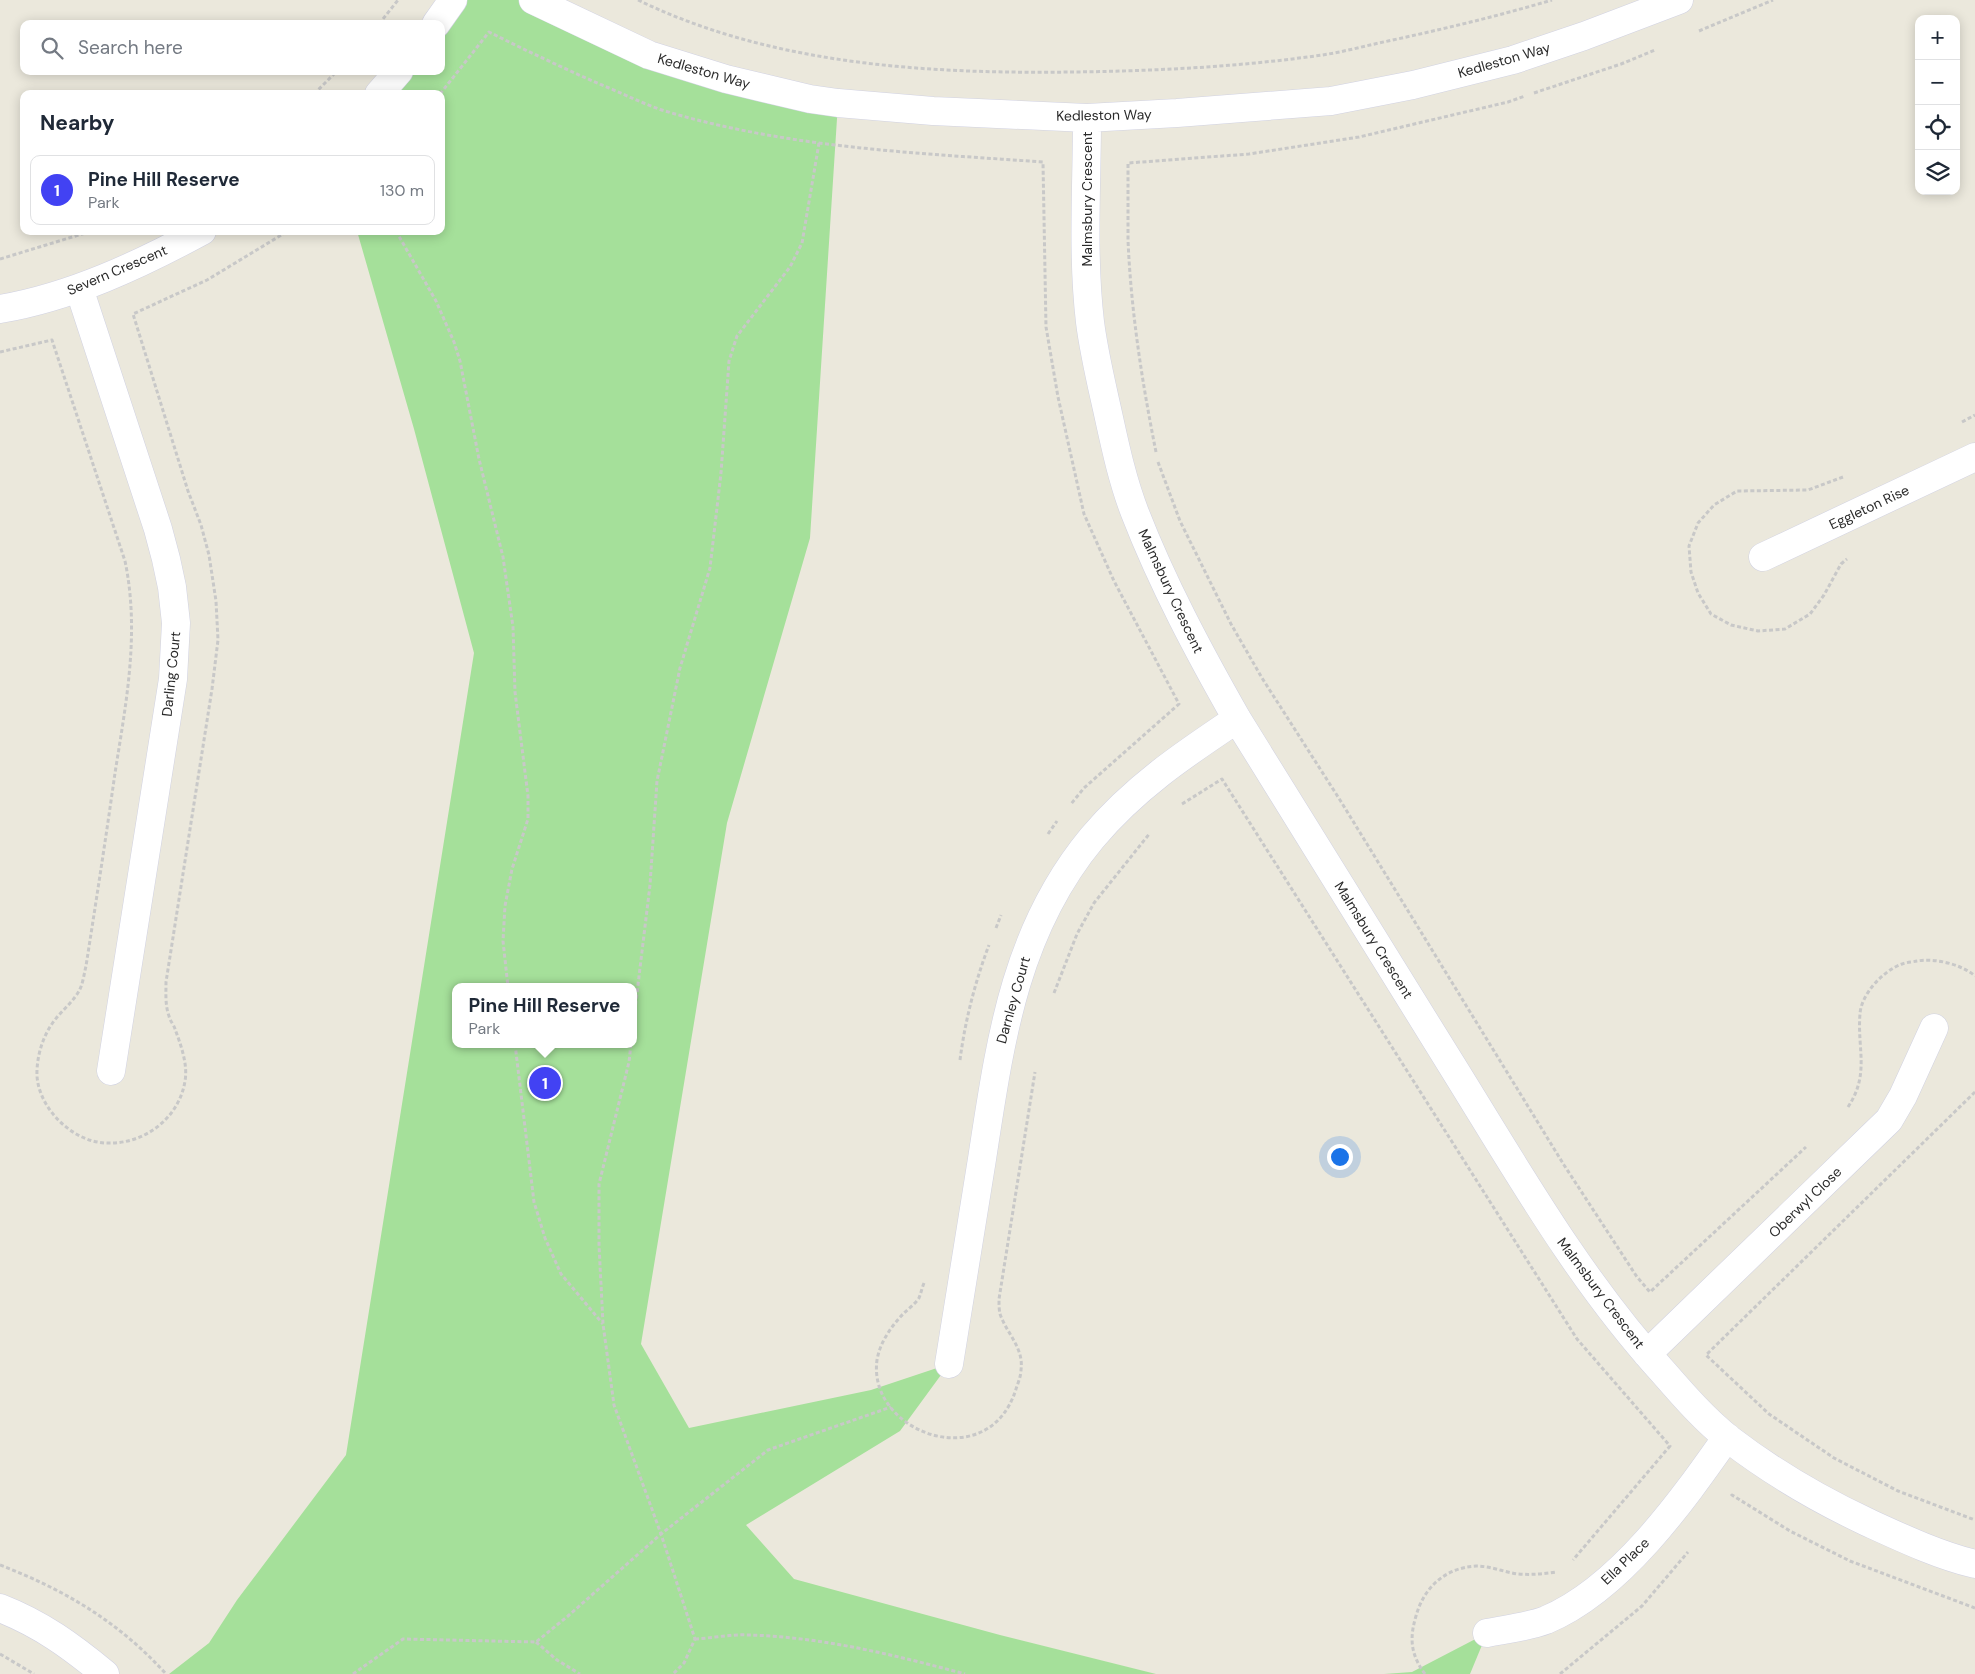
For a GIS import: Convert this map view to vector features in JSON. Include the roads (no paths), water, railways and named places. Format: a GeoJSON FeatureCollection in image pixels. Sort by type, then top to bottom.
{"type":"FeatureCollection","features":[{"type":"Feature","properties":{"kind":"street"},"geometry":{"type":"LineString","coordinates":[[439,20],[453,0]]}},
{"type":"Feature","properties":{"kind":"street","name":"Kedleston Way"},"geometry":{"type":"LineString","coordinates":[[533,0],[649,55],[726,79],[810,98],[838,103],[933,111],[1088,118],[1177,114],[1331,100],[1413,85],[1514,60],[1679,0]]}},
{"type":"Feature","properties":{"kind":"street"},"geometry":{"type":"LineString","coordinates":[[382,90],[396,75]]}},
{"type":"Feature","properties":{"kind":"street","name":"Malmsbury Crescent"},"geometry":{"type":"LineString","coordinates":[[1088,118],[1086,269],[1090,321],[1099,375],[1119,463],[1134,511],[1154,559],[1201,655],[1237,719],[1528,1190],[1582,1272],[1647,1354],[1686,1397],[1727,1437],[1793,1484],[1900,1538],[1958,1560],[1975,1564]]}},
{"type":"Feature","properties":{"kind":"street","name":"Severn Crescent"},"geometry":{"type":"LineString","coordinates":[[0,308],[15,306],[79,288],[140,262],[194,235]]}},
{"type":"Feature","properties":{"kind":"street","name":"Darling Court"},"geometry":{"type":"LineString","coordinates":[[79,288],[158,529],[172,587],[176,623],[173,679],[111,1070]]}},
{"type":"Feature","properties":{"kind":"street","name":"Eggleton Rise"},"geometry":{"type":"LineString","coordinates":[[1763,557],[1975,457]]}},
{"type":"Feature","properties":{"kind":"street","name":"Darnley Court"},"geometry":{"type":"LineString","coordinates":[[949,1364],[997,1057],[1015,985],[1038,925],[1073,864],[1091,839],[1120,807],[1162,770],[1237,719]]}},
{"type":"Feature","properties":{"kind":"street","name":"Oberwyl Close"},"geometry":{"type":"LineString","coordinates":[[1647,1354],[1889,1120],[1903,1096],[1934,1028]]}},
{"type":"Feature","properties":{"kind":"street","name":"Ella Place"},"geometry":{"type":"LineString","coordinates":[[1487,1634],[1544,1620],[1566,1610],[1601,1585],[1655,1531],[1727,1437]]}},
{"type":"Feature","properties":{"kind":"street"},"geometry":{"type":"LineString","coordinates":[[0,1608],[21,1616],[69,1644],[104,1674]]}},
{"type":"Feature","properties":{"kind":"place","name":"Pine Hill Reserve"},"geometry":{"type":"Point","coordinates":[545,1083]}}]}
